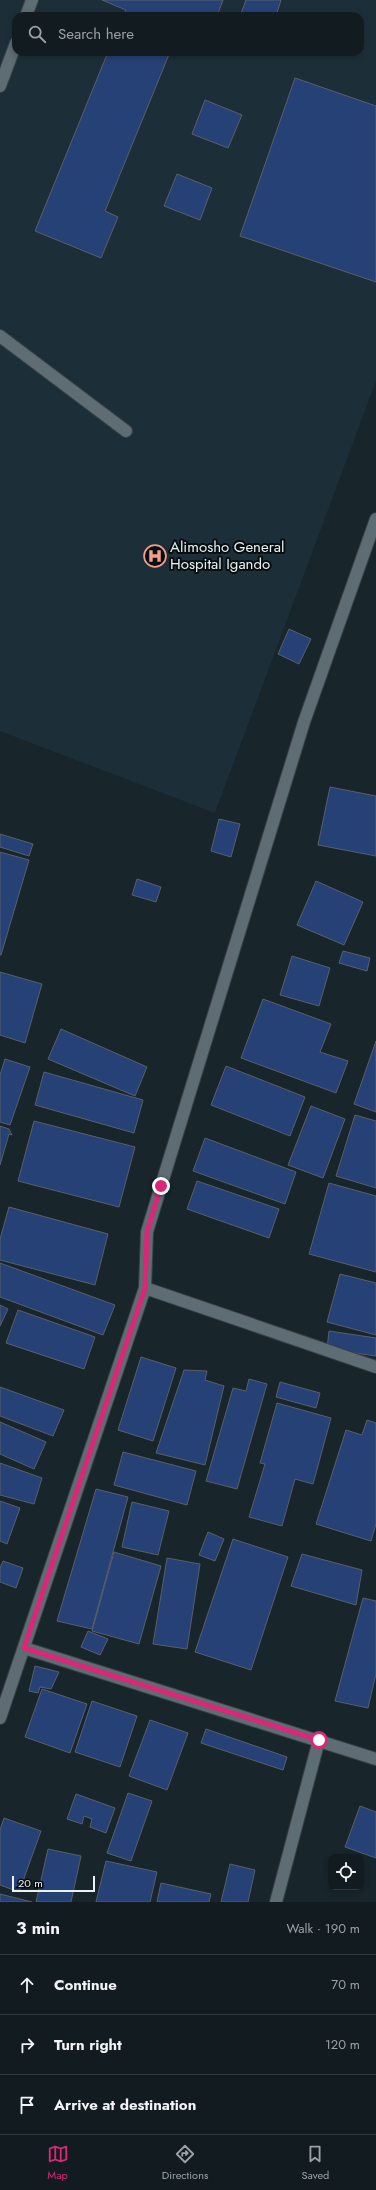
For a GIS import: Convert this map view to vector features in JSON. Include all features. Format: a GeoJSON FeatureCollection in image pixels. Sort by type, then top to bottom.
{"type":"FeatureCollection","features":[{"type":"Feature","properties":{"kind":"street"},"geometry":{"type":"LineString","coordinates":[[28,12],[32,0]]}},
{"type":"Feature","properties":{"kind":"street"},"geometry":{"type":"LineString","coordinates":[[0,86],[12,54]]}},
{"type":"Feature","properties":{"kind":"street"},"geometry":{"type":"LineString","coordinates":[[0,336],[126,431]]}},
{"type":"Feature","properties":{"kind":"street"},"geometry":{"type":"LineString","coordinates":[[0,1718],[145,1288],[147,1232],[159,1192],[304,722],[376,519]]}},
{"type":"Feature","properties":{"kind":"street"},"geometry":{"type":"LineString","coordinates":[[145,1288],[376,1367]]}},
{"type":"Feature","properties":{"kind":"street"},"geometry":{"type":"LineString","coordinates":[[24,1648],[376,1759]]}},
{"type":"Feature","properties":{"kind":"street"},"geometry":{"type":"LineString","coordinates":[[276,1902],[319,1740]]}},
{"type":"Feature","properties":{"kind":"shaded area","name":"Alimosho General Hospital Igando"},"geometry":{"type":"Polygon","coordinates":[[[0,0],[376,0],[376,381],[215,813],[0,731],[0,0]]]}},
{"type":"Feature","properties":{"kind":"building"},"geometry":{"type":"Polygon","coordinates":[[[102,0],[223,0],[218,12],[125,12],[126,10],[102,0]]]}},
{"type":"Feature","properties":{"kind":"building"},"geometry":{"type":"Polygon","coordinates":[[[246,0],[281,0],[277,12],[242,12],[246,0]]]}},
{"type":"Feature","properties":{"kind":"building"},"geometry":{"type":"Polygon","coordinates":[[[106,56],[168,56],[105,211],[118,217],[101,258],[35,231],[106,56]]]}},
{"type":"Feature","properties":{"kind":"building"},"geometry":{"type":"Polygon","coordinates":[[[295,78],[376,106],[376,282],[240,236],[295,78]]]}},
{"type":"Feature","properties":{"kind":"building"},"geometry":{"type":"Polygon","coordinates":[[[205,100],[242,115],[228,148],[192,134],[205,100]]]}},
{"type":"Feature","properties":{"kind":"building"},"geometry":{"type":"Polygon","coordinates":[[[177,174],[212,188],[200,220],[164,206],[177,174]]]}},
{"type":"Feature","properties":{"kind":"building"},"geometry":{"type":"Polygon","coordinates":[[[289,629],[311,639],[299,664],[278,654],[289,629]]]}},
{"type":"Feature","properties":{"kind":"building"},"geometry":{"type":"Polygon","coordinates":[[[330,787],[376,796],[376,856],[318,845],[330,787]]]}},
{"type":"Feature","properties":{"kind":"building"},"geometry":{"type":"Polygon","coordinates":[[[219,819],[240,824],[231,857],[211,851],[219,819]]]}},
{"type":"Feature","properties":{"kind":"building"},"geometry":{"type":"Polygon","coordinates":[[[0,834],[33,844],[29,856],[0,847],[0,834]]]}},
{"type":"Feature","properties":{"kind":"building"},"geometry":{"type":"Polygon","coordinates":[[[0,852],[29,860],[1,955],[0,955],[0,852]]]}},
{"type":"Feature","properties":{"kind":"building"},"geometry":{"type":"Polygon","coordinates":[[[137,879],[161,887],[156,902],[132,895],[137,879]]]}},
{"type":"Feature","properties":{"kind":"building"},"geometry":{"type":"Polygon","coordinates":[[[316,881],[363,902],[344,945],[297,925],[316,881]]]}},
{"type":"Feature","properties":{"kind":"building"},"geometry":{"type":"Polygon","coordinates":[[[343,951],[370,958],[367,971],[339,963],[343,951]]]}},
{"type":"Feature","properties":{"kind":"building"},"geometry":{"type":"Polygon","coordinates":[[[292,956],[330,968],[319,1006],[280,995],[292,956]]]}},
{"type":"Feature","properties":{"kind":"building"},"geometry":{"type":"Polygon","coordinates":[[[0,972],[42,984],[25,1043],[0,1035],[0,972]]]}},
{"type":"Feature","properties":{"kind":"building"},"geometry":{"type":"Polygon","coordinates":[[[263,999],[331,1024],[320,1052],[348,1061],[336,1093],[241,1058],[263,999]]]}},
{"type":"Feature","properties":{"kind":"building"},"geometry":{"type":"Polygon","coordinates":[[[61,1029],[147,1067],[135,1096],[48,1059],[61,1029]]]}},
{"type":"Feature","properties":{"kind":"building"},"geometry":{"type":"Polygon","coordinates":[[[376,1041],[376,1112],[354,1104],[376,1041]]]}},
{"type":"Feature","properties":{"kind":"building"},"geometry":{"type":"Polygon","coordinates":[[[5,1059],[30,1067],[10,1125],[0,1122],[0,1075],[5,1059]]]}},
{"type":"Feature","properties":{"kind":"building"},"geometry":{"type":"Polygon","coordinates":[[[226,1066],[305,1097],[290,1136],[211,1105],[226,1066]]]}},
{"type":"Feature","properties":{"kind":"building"},"geometry":{"type":"Polygon","coordinates":[[[44,1072],[143,1100],[134,1133],[35,1105],[44,1072]]]}},
{"type":"Feature","properties":{"kind":"building"},"geometry":{"type":"Polygon","coordinates":[[[311,1106],[345,1119],[323,1178],[288,1165],[311,1106]]]}},
{"type":"Feature","properties":{"kind":"building"},"geometry":{"type":"Polygon","coordinates":[[[355,1115],[376,1121],[376,1188],[336,1176],[355,1115]]]}},
{"type":"Feature","properties":{"kind":"building"},"geometry":{"type":"Polygon","coordinates":[[[34,1121],[135,1147],[119,1207],[18,1181],[34,1121]]]}},
{"type":"Feature","properties":{"kind":"building"},"geometry":{"type":"Polygon","coordinates":[[[0,1126],[9,1129],[12,1135],[9,1134],[0,1165],[0,1126]]]}},
{"type":"Feature","properties":{"kind":"building"},"geometry":{"type":"Polygon","coordinates":[[[205,1138],[296,1172],[285,1204],[193,1171],[205,1138]]]}},
{"type":"Feature","properties":{"kind":"building"},"geometry":{"type":"Polygon","coordinates":[[[197,1181],[279,1209],[269,1238],[187,1209],[197,1181]]]}},
{"type":"Feature","properties":{"kind":"building"},"geometry":{"type":"Polygon","coordinates":[[[329,1183],[376,1196],[376,1272],[309,1254],[329,1183]]]}},
{"type":"Feature","properties":{"kind":"building"},"geometry":{"type":"Polygon","coordinates":[[[9,1207],[108,1234],[95,1285],[0,1260],[0,1239],[9,1207]]]}},
{"type":"Feature","properties":{"kind":"building"},"geometry":{"type":"Polygon","coordinates":[[[0,1263],[115,1305],[103,1335],[0,1297],[0,1263]]]}},
{"type":"Feature","properties":{"kind":"building"},"geometry":{"type":"Polygon","coordinates":[[[340,1274],[376,1283],[376,1335],[327,1322],[340,1274]]]}},
{"type":"Feature","properties":{"kind":"building"},"geometry":{"type":"Polygon","coordinates":[[[0,1305],[8,1309],[0,1326],[0,1305]]]}},
{"type":"Feature","properties":{"kind":"building"},"geometry":{"type":"Polygon","coordinates":[[[18,1310],[95,1337],[84,1369],[6,1343],[18,1310]]]}},
{"type":"Feature","properties":{"kind":"building"},"geometry":{"type":"Polygon","coordinates":[[[329,1331],[376,1338],[376,1356],[327,1349],[329,1331]]]}},
{"type":"Feature","properties":{"kind":"building"},"geometry":{"type":"Polygon","coordinates":[[[141,1357],[176,1368],[153,1441],[118,1430],[141,1357]]]}},
{"type":"Feature","properties":{"kind":"building"},"geometry":{"type":"Polygon","coordinates":[[[184,1370],[207,1371],[205,1380],[224,1386],[205,1465],[156,1453],[184,1370]]]}},
{"type":"Feature","properties":{"kind":"building"},"geometry":{"type":"Polygon","coordinates":[[[249,1379],[267,1384],[237,1489],[206,1481],[233,1388],[246,1391],[249,1379]]]}},
{"type":"Feature","properties":{"kind":"building"},"geometry":{"type":"Polygon","coordinates":[[[280,1382],[320,1393],[316,1408],[276,1397],[280,1382]]]}},
{"type":"Feature","properties":{"kind":"building"},"geometry":{"type":"Polygon","coordinates":[[[0,1387],[64,1410],[53,1436],[0,1416],[0,1387]]]}},
{"type":"Feature","properties":{"kind":"building"},"geometry":{"type":"Polygon","coordinates":[[[277,1403],[331,1418],[313,1484],[295,1479],[282,1526],[249,1517],[265,1464],[260,1463],[277,1403]]]}},
{"type":"Feature","properties":{"kind":"building"},"geometry":{"type":"Polygon","coordinates":[[[367,1420],[376,1423],[376,1524],[371,1541],[316,1524],[346,1430],[362,1435],[367,1420]]]}},
{"type":"Feature","properties":{"kind":"building"},"geometry":{"type":"Polygon","coordinates":[[[0,1422],[46,1442],[34,1469],[0,1454],[0,1422]]]}},
{"type":"Feature","properties":{"kind":"building"},"geometry":{"type":"Polygon","coordinates":[[[123,1452],[196,1471],[187,1505],[114,1485],[123,1452]]]}},
{"type":"Feature","properties":{"kind":"building"},"geometry":{"type":"Polygon","coordinates":[[[0,1463],[42,1478],[34,1504],[0,1495],[0,1463]]]}},
{"type":"Feature","properties":{"kind":"building"},"geometry":{"type":"Polygon","coordinates":[[[96,1489],[128,1497],[92,1629],[57,1621],[96,1489]]]}},
{"type":"Feature","properties":{"kind":"building"},"geometry":{"type":"Polygon","coordinates":[[[0,1501],[20,1508],[7,1544],[0,1541],[0,1501]]]}},
{"type":"Feature","properties":{"kind":"building"},"geometry":{"type":"Polygon","coordinates":[[[132,1502],[169,1511],[158,1555],[122,1547],[132,1502]]]}},
{"type":"Feature","properties":{"kind":"building"},"geometry":{"type":"Polygon","coordinates":[[[208,1532],[224,1539],[215,1561],[199,1555],[208,1532]]]}},
{"type":"Feature","properties":{"kind":"building"},"geometry":{"type":"Polygon","coordinates":[[[233,1539],[288,1557],[251,1670],[195,1652],[233,1539]]]}},
{"type":"Feature","properties":{"kind":"building"},"geometry":{"type":"Polygon","coordinates":[[[114,1552],[161,1566],[139,1644],[92,1631],[114,1552]]]}},
{"type":"Feature","properties":{"kind":"building"},"geometry":{"type":"Polygon","coordinates":[[[302,1554],[362,1570],[356,1605],[291,1586],[302,1554]]]}},
{"type":"Feature","properties":{"kind":"building"},"geometry":{"type":"Polygon","coordinates":[[[167,1558],[200,1564],[187,1649],[153,1644],[167,1558]]]}},
{"type":"Feature","properties":{"kind":"building"},"geometry":{"type":"Polygon","coordinates":[[[3,1561],[23,1568],[16,1588],[0,1582],[0,1568],[3,1561]]]}},
{"type":"Feature","properties":{"kind":"building"},"geometry":{"type":"Polygon","coordinates":[[[363,1598],[376,1601],[376,1674],[368,1708],[335,1701],[363,1598]]]}},
{"type":"Feature","properties":{"kind":"building"},"geometry":{"type":"Polygon","coordinates":[[[88,1631],[108,1639],[100,1655],[81,1647],[88,1631]]]}},
{"type":"Feature","properties":{"kind":"building"},"geometry":{"type":"Polygon","coordinates":[[[35,1666],[59,1672],[51,1689],[40,1687],[38,1693],[29,1691],[35,1666]]]}},
{"type":"Feature","properties":{"kind":"building"},"geometry":{"type":"Polygon","coordinates":[[[42,1689],[87,1704],[70,1753],[25,1737],[42,1689]]]}},
{"type":"Feature","properties":{"kind":"building"},"geometry":{"type":"Polygon","coordinates":[[[92,1701],[137,1716],[120,1767],[75,1752],[92,1701]]]}},
{"type":"Feature","properties":{"kind":"building"},"geometry":{"type":"Polygon","coordinates":[[[150,1720],[188,1733],[167,1790],[129,1776],[150,1720]]]}},
{"type":"Feature","properties":{"kind":"building"},"geometry":{"type":"Polygon","coordinates":[[[206,1729],[287,1757],[283,1770],[201,1743],[206,1729]]]}},
{"type":"Feature","properties":{"kind":"building"},"geometry":{"type":"Polygon","coordinates":[[[128,1793],[152,1801],[131,1861],[107,1853],[128,1793]]]}},
{"type":"Feature","properties":{"kind":"building"},"geometry":{"type":"Polygon","coordinates":[[[76,1794],[115,1808],[106,1833],[90,1827],[92,1819],[84,1816],[82,1824],[67,1819],[76,1794]]]}},
{"type":"Feature","properties":{"kind":"building"},"geometry":{"type":"Polygon","coordinates":[[[360,1806],[376,1812],[376,1858],[345,1847],[360,1806]]]}},
{"type":"Feature","properties":{"kind":"building"},"geometry":{"type":"Polygon","coordinates":[[[4,1818],[41,1831],[19,1892],[0,1885],[0,1830],[4,1818]]]}},
{"type":"Feature","properties":{"kind":"building"},"geometry":{"type":"Polygon","coordinates":[[[48,1849],[81,1856],[71,1902],[36,1902],[48,1849]]]}},
{"type":"Feature","properties":{"kind":"building"},"geometry":{"type":"Polygon","coordinates":[[[106,1861],[157,1872],[150,1902],[96,1902],[106,1861]]]}},
{"type":"Feature","properties":{"kind":"building"},"geometry":{"type":"Polygon","coordinates":[[[230,1864],[255,1870],[248,1902],[221,1902],[230,1864]]]}},
{"type":"Feature","properties":{"kind":"building"},"geometry":{"type":"Polygon","coordinates":[[[161,1883],[211,1894],[209,1902],[157,1902],[161,1883]]]}},
{"type":"Feature","properties":{"kind":"building"},"geometry":{"type":"Polygon","coordinates":[[[0,1894],[32,1902],[0,1902],[0,1894]]]}},
{"type":"Feature","properties":{"kind":"place","name":"Alimosho General Hospital Igando"},"geometry":{"type":"Point","coordinates":[155,556]}},
{"type":"Feature","properties":{"kind":"route"},"geometry":{"type":"LineString","coordinates":[[161,1186],[147,1232],[145,1288],[24,1648],[319,1740]]}}]}
